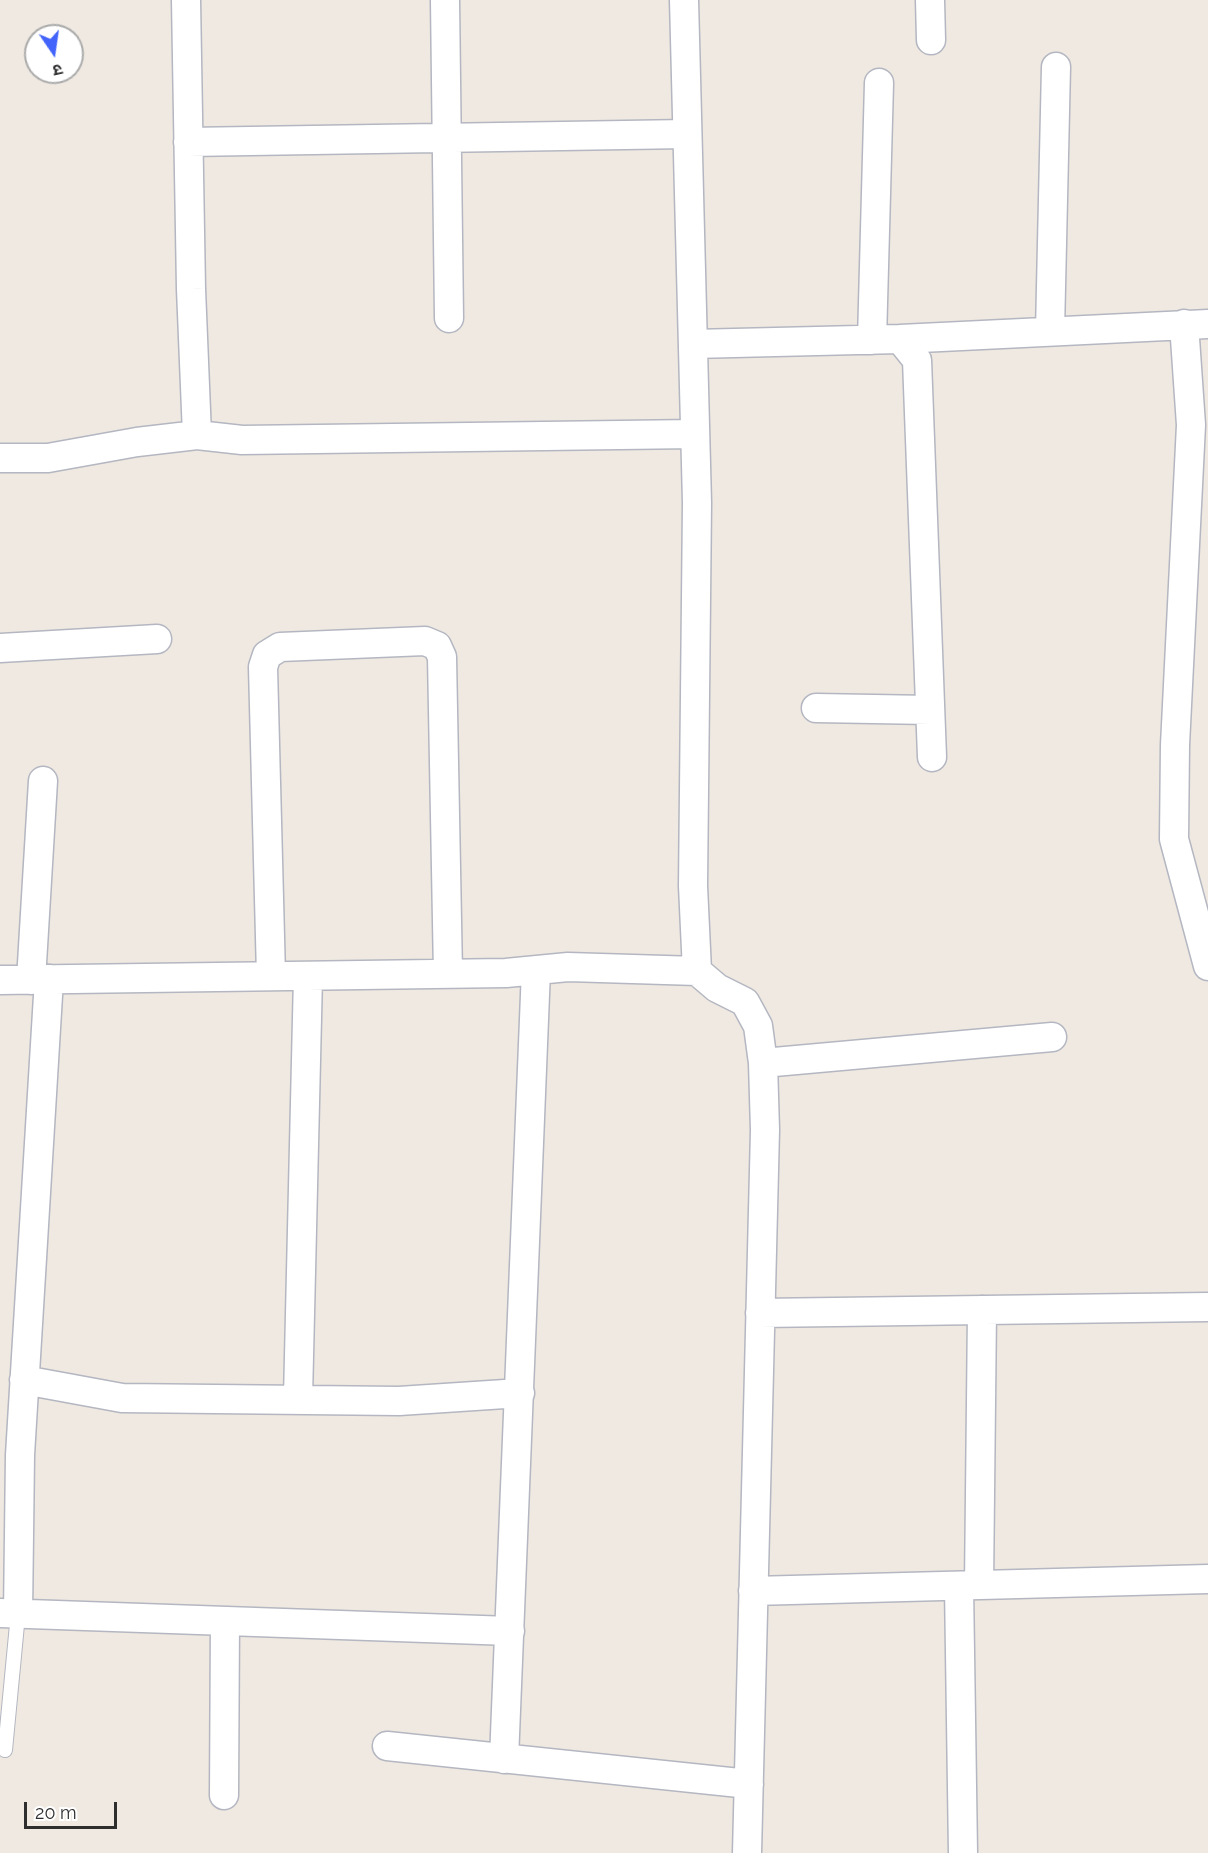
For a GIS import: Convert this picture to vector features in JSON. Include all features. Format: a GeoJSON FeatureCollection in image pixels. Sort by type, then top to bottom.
{"type":"FeatureCollection","features":[{"type":"Feature","properties":{"kind":"street"},"geometry":{"type":"LineString","coordinates":[[186,0],[196,435]]}},
{"type":"Feature","properties":{"kind":"street"},"geometry":{"type":"LineString","coordinates":[[445,0],[449,318]]}},
{"type":"Feature","properties":{"kind":"street"},"geometry":{"type":"LineString","coordinates":[[684,0],[695,434],[693,886],[697,971]]}},
{"type":"Feature","properties":{"kind":"street"},"geometry":{"type":"LineString","coordinates":[[930,0],[931,40]]}},
{"type":"Feature","properties":{"kind":"street"},"geometry":{"type":"LineString","coordinates":[[1050,331],[1056,67]]}},
{"type":"Feature","properties":{"kind":"street"},"geometry":{"type":"LineString","coordinates":[[872,340],[879,83]]}},
{"type":"Feature","properties":{"kind":"street"},"geometry":{"type":"LineString","coordinates":[[188,142],[687,134]]}},
{"type":"Feature","properties":{"kind":"street"},"geometry":{"type":"LineString","coordinates":[[693,344],[900,339],[1196,324],[1176,734],[1174,839],[1208,966]]}},
{"type":"Feature","properties":{"kind":"street"},"geometry":{"type":"LineString","coordinates":[[900,339],[917,360],[932,757]]}},
{"type":"Feature","properties":{"kind":"street"},"geometry":{"type":"LineString","coordinates":[[0,458],[48,458],[137,442],[196,435],[242,440],[695,434]]}},
{"type":"Feature","properties":{"kind":"street"},"geometry":{"type":"LineString","coordinates":[[0,648],[157,639]]}},
{"type":"Feature","properties":{"kind":"street"},"geometry":{"type":"LineString","coordinates":[[271,976],[263,667],[267,655],[280,647],[425,641],[437,646],[442,657],[448,974]]}},
{"type":"Feature","properties":{"kind":"street"},"geometry":{"type":"LineString","coordinates":[[816,708],[930,710]]}},
{"type":"Feature","properties":{"kind":"street"},"geometry":{"type":"LineString","coordinates":[[43,782],[40,980],[24,1380],[9,1613],[510,1631]]}},
{"type":"Feature","properties":{"kind":"street"},"geometry":{"type":"LineString","coordinates":[[0,980],[448,974],[568,967],[697,971],[717,988],[745,1002],[758,1026],[763,1064],[760,1313],[747,1853]]}},
{"type":"Feature","properties":{"kind":"street"},"geometry":{"type":"LineString","coordinates":[[504,1759],[536,970]]}},
{"type":"Feature","properties":{"kind":"street"},"geometry":{"type":"LineString","coordinates":[[298,1398],[308,976]]}},
{"type":"Feature","properties":{"kind":"street"},"geometry":{"type":"LineString","coordinates":[[763,1064],[1052,1037]]}},
{"type":"Feature","properties":{"kind":"street"},"geometry":{"type":"LineString","coordinates":[[760,1313],[1208,1307]]}},
{"type":"Feature","properties":{"kind":"street"},"geometry":{"type":"LineString","coordinates":[[963,1853],[969,1586],[982,1310]]}},
{"type":"Feature","properties":{"kind":"street"},"geometry":{"type":"LineString","coordinates":[[24,1380],[122,1398],[298,1398],[399,1401],[520,1393]]}},
{"type":"Feature","properties":{"kind":"street"},"geometry":{"type":"LineString","coordinates":[[753,1591],[1208,1579]]}},
{"type":"Feature","properties":{"kind":"street"},"geometry":{"type":"LineString","coordinates":[[224,1795],[225,1621]]}},
{"type":"Feature","properties":{"kind":"street"},"geometry":{"type":"LineString","coordinates":[[387,1746],[749,1784]]}},
{"type":"Feature","properties":{"kind":"lane"},"geometry":{"type":"LineString","coordinates":[[5,1750],[9,1613]]}}]}
